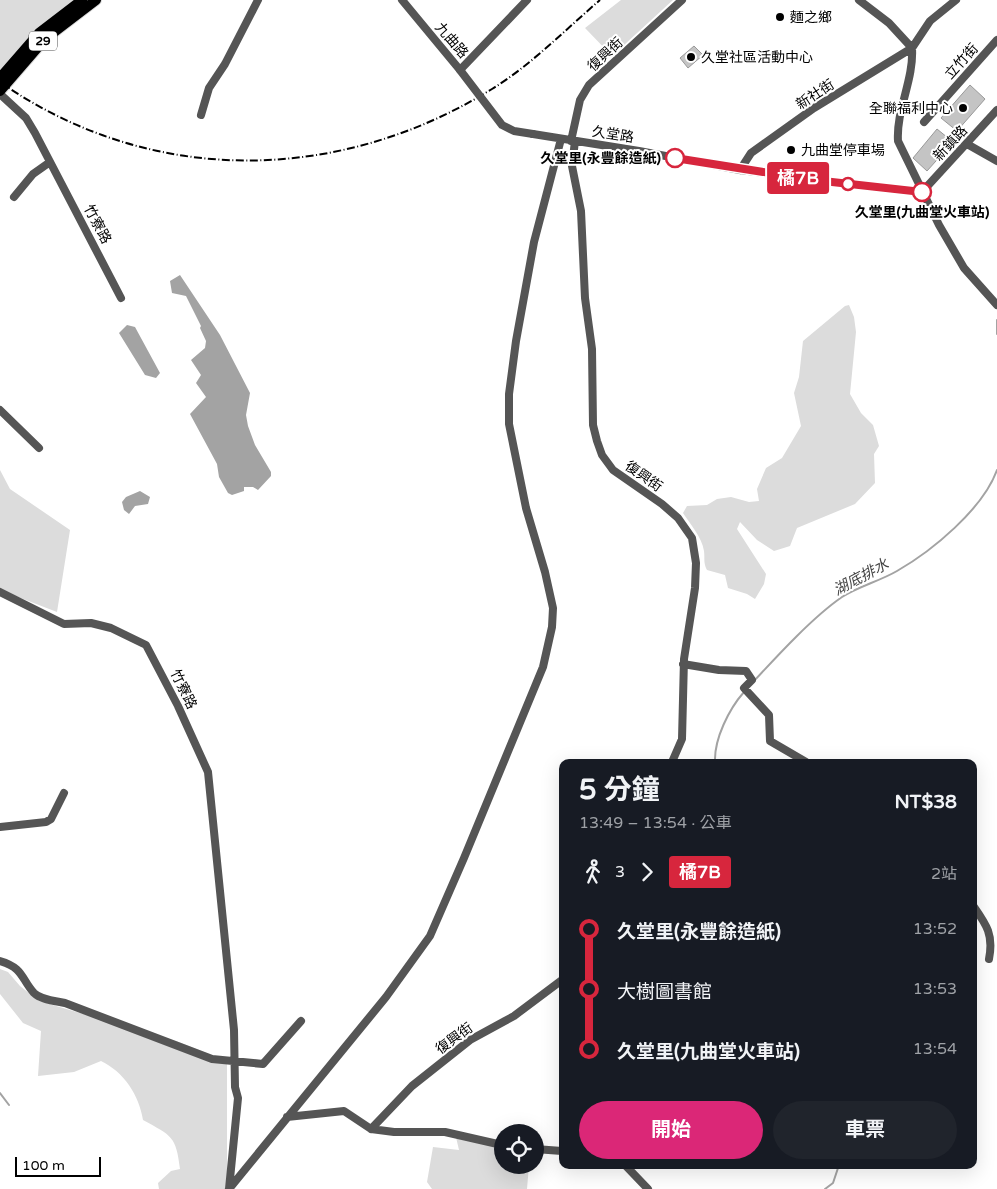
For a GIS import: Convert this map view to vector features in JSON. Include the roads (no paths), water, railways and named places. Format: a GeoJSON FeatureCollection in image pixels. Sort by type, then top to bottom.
{"type":"FeatureCollection","features":[{"type":"Feature","properties":{"kind":"main road","name":"29"},"geometry":{"type":"LineString","coordinates":[[0,78],[39,33],[82,0]]}},
{"type":"Feature","properties":{"kind":"main road","name":"竹寮路"},"geometry":{"type":"LineString","coordinates":[[0,93],[45,39],[96,0]]}},
{"type":"Feature","properties":{"kind":"street"},"geometry":{"type":"LineString","coordinates":[[201,115],[209,88],[225,64],[258,0]]}},
{"type":"Feature","properties":{"kind":"street","name":"九曲路"},"geometry":{"type":"LineString","coordinates":[[402,0],[460,70],[527,0]]}},
{"type":"Feature","properties":{"kind":"street","name":"復興街"},"geometry":{"type":"LineString","coordinates":[[673,759],[682,739],[683,664],[695,588],[696,563],[692,538],[678,518],[662,504],[613,470],[602,455],[593,425],[592,349],[585,298],[581,211],[572,166],[573,141],[580,100],[590,85],[682,0]]}},
{"type":"Feature","properties":{"kind":"street"},"geometry":{"type":"LineString","coordinates":[[859,0],[889,23],[912,48]]}},
{"type":"Feature","properties":{"kind":"street"},"geometry":{"type":"LineString","coordinates":[[956,0],[930,21],[912,48],[908,87],[897,131],[898,142],[922,192],[964,268],[997,305]]}},
{"type":"Feature","properties":{"kind":"street","name":"立竹街"},"geometry":{"type":"LineString","coordinates":[[924,122],[997,40]]}},
{"type":"Feature","properties":{"kind":"street","name":"新社街"},"geometry":{"type":"LineString","coordinates":[[740,170],[751,153],[814,108],[912,48]]}},
{"type":"Feature","properties":{"kind":"street","name":"久堂路"},"geometry":{"type":"LineString","coordinates":[[460,70],[502,125],[514,131],[740,170],[922,192]]}},
{"type":"Feature","properties":{"kind":"street","name":"竹寮路"},"geometry":{"type":"LineString","coordinates":[[0,93],[26,118],[121,298]]}},
{"type":"Feature","properties":{"kind":"street","name":"新鎮路"},"geometry":{"type":"LineString","coordinates":[[922,192],[997,110]]}},
{"type":"Feature","properties":{"kind":"street"},"geometry":{"type":"LineString","coordinates":[[229,1189],[386,998],[430,936],[542,668],[552,627],[553,608],[545,572],[526,508],[509,424],[509,394],[516,341],[534,242],[561,139]]}},
{"type":"Feature","properties":{"kind":"street"},"geometry":{"type":"LineString","coordinates":[[967,144],[997,161]]}},
{"type":"Feature","properties":{"kind":"street"},"geometry":{"type":"LineString","coordinates":[[14,197],[33,174],[50,162]]}},
{"type":"Feature","properties":{"kind":"street"},"geometry":{"type":"LineString","coordinates":[[0,410],[39,448]]}},
{"type":"Feature","properties":{"kind":"street","name":"竹寮路"},"geometry":{"type":"LineString","coordinates":[[0,592],[64,624],[91,624],[111,628],[146,645],[178,706],[208,772],[234,1030],[235,1087],[238,1098],[229,1189]]}},
{"type":"Feature","properties":{"kind":"street"},"geometry":{"type":"LineString","coordinates":[[683,664],[719,670],[746,671],[752,680],[744,688],[769,715],[770,741],[801,759]]}},
{"type":"Feature","properties":{"kind":"street"},"geometry":{"type":"LineString","coordinates":[[0,827],[46,822],[51,818],[64,793]]}},
{"type":"Feature","properties":{"kind":"street"},"geometry":{"type":"LineString","coordinates":[[977,911],[988,927],[991,950],[989,959]]}},
{"type":"Feature","properties":{"kind":"street"},"geometry":{"type":"LineString","coordinates":[[0,961],[18,970],[34,993],[40,997],[65,1003],[212,1059],[263,1064],[301,1021]]}},
{"type":"Feature","properties":{"kind":"street","name":"復興街"},"geometry":{"type":"LineString","coordinates":[[371,1129],[412,1086],[470,1040],[514,1016],[559,982]]}},
{"type":"Feature","properties":{"kind":"street"},"geometry":{"type":"LineString","coordinates":[[287,1117],[344,1111],[371,1129],[394,1132],[446,1132],[494,1143]]}},
{"type":"Feature","properties":{"kind":"street"},"geometry":{"type":"LineString","coordinates":[[544,1150],[559,1151]]}},
{"type":"Feature","properties":{"kind":"street"},"geometry":{"type":"LineString","coordinates":[[629,1169],[648,1189]]}},
{"type":"Feature","properties":{"kind":"waterway","name":"湖底排水"},"geometry":{"type":"LineString","coordinates":[[997,320],[997,334]]}},
{"type":"Feature","properties":{"kind":"waterway","name":"湖底排水"},"geometry":{"type":"LineString","coordinates":[[754,681],[796,637],[831,605],[848,593],[883,578],[911,563],[955,528],[980,499],[990,485],[997,470]]}},
{"type":"Feature","properties":{"kind":"waterway","name":"湖底排水"},"geometry":{"type":"LineString","coordinates":[[715,759],[720,734],[733,707],[744,692]]}},
{"type":"Feature","properties":{"kind":"waterway"},"geometry":{"type":"LineString","coordinates":[[0,1093],[9,1105]]}},
{"type":"Feature","properties":{"kind":"waterway"},"geometry":{"type":"LineString","coordinates":[[825,1189],[833,1183],[838,1169]]}},
{"type":"Feature","properties":{"kind":"railway"},"geometry":{"type":"LineString","coordinates":[[0,82],[58,116],[119,141],[181,155],[245,160],[308,156],[371,143],[433,120],[492,89],[534,58],[600,0]]}},
{"type":"Feature","properties":{"kind":"place","name":"麵之鄉"},"geometry":{"type":"Point","coordinates":[780,17]}},
{"type":"Feature","properties":{"kind":"place","name":"久堂社區活動中心"},"geometry":{"type":"Point","coordinates":[691,57]}},
{"type":"Feature","properties":{"kind":"place","name":"全聯福利中心"},"geometry":{"type":"Point","coordinates":[963,108]}},
{"type":"Feature","properties":{"kind":"place","name":"九曲堂停車場"},"geometry":{"type":"Point","coordinates":[791,150]}},
{"type":"Feature","properties":{"kind":"place","name":"久堂里(永豐餘造紙)"},"geometry":{"type":"Point","coordinates":[675,158]}},
{"type":"Feature","properties":{"kind":"place","name":"久堂里(九曲堂火車站)"},"geometry":{"type":"Point","coordinates":[922,192]}}]}
